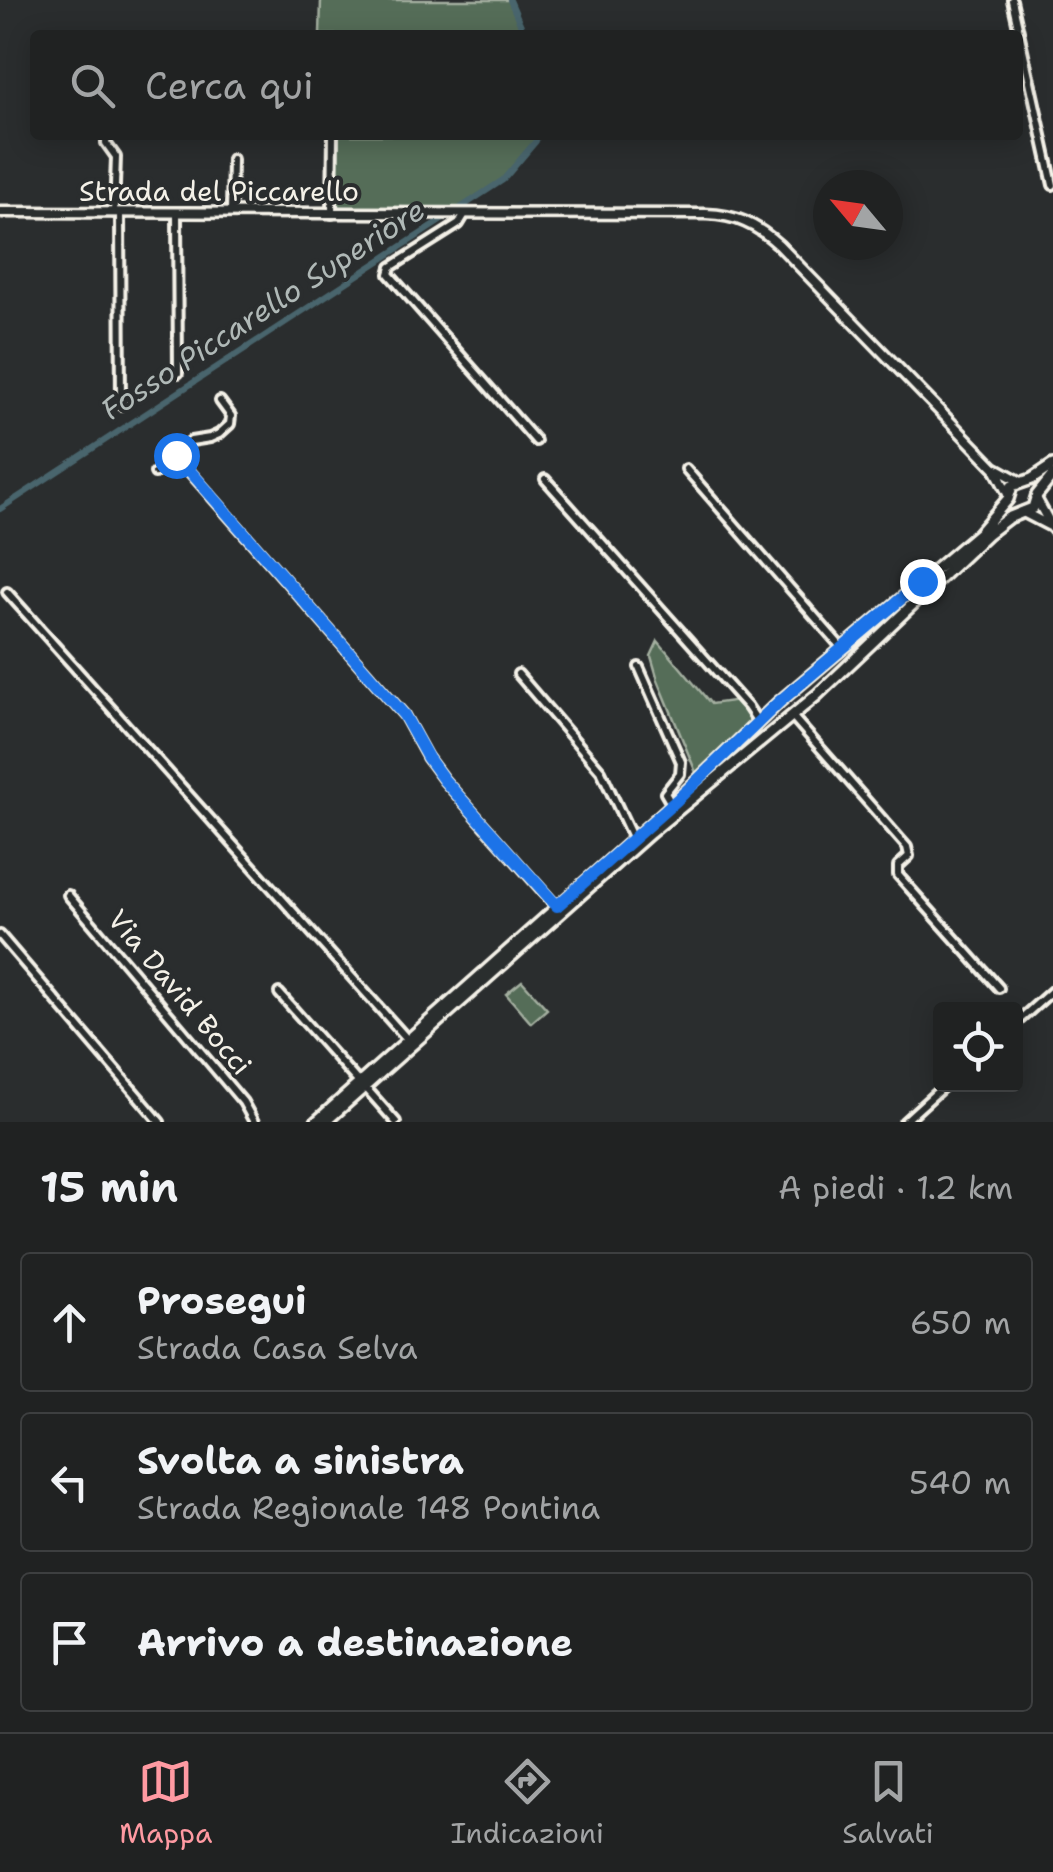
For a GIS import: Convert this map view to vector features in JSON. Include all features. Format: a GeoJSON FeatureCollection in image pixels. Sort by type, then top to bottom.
{"type":"FeatureCollection","features":[{"type":"Feature","properties":{"kind":"main road"},"geometry":{"type":"LineString","coordinates":[[325,1122],[408,1040],[758,722],[990,522],[1012,486],[1053,465]]}},
{"type":"Feature","properties":{"kind":"main road"},"geometry":{"type":"LineString","coordinates":[[316,1122],[846,669],[992,530],[1033,508],[1053,475]]}},
{"type":"Feature","properties":{"kind":"main road"},"geometry":{"type":"LineString","coordinates":[[1023,483],[1034,487],[1037,498]]}},
{"type":"Feature","properties":{"kind":"main road"},"geometry":{"type":"LineString","coordinates":[[1008,497],[1012,508],[1021,512]]}},
{"type":"Feature","properties":{"kind":"street"},"geometry":{"type":"LineString","coordinates":[[1012,0],[1019,30]]}},
{"type":"Feature","properties":{"kind":"street"},"geometry":{"type":"LineString","coordinates":[[1023,49],[1053,184]]}},
{"type":"Feature","properties":{"kind":"street"},"geometry":{"type":"LineString","coordinates":[[106,140],[115,155],[121,405]]}},
{"type":"Feature","properties":{"kind":"street"},"geometry":{"type":"LineString","coordinates":[[332,214],[333,140]]}},
{"type":"Feature","properties":{"kind":"street"},"geometry":{"type":"LineString","coordinates":[[230,213],[232,160]]}},
{"type":"Feature","properties":{"kind":"street","name":"Strada del Piccarello"},"geometry":{"type":"LineString","coordinates":[[0,212],[706,214],[746,220],[779,245],[994,467],[1023,483]]}},
{"type":"Feature","properties":{"kind":"street"},"geometry":{"type":"LineString","coordinates":[[177,213],[178,374]]}},
{"type":"Feature","properties":{"kind":"street"},"geometry":{"type":"LineString","coordinates":[[464,214],[457,225],[391,267],[389,274],[536,441]]}},
{"type":"Feature","properties":{"kind":"street"},"geometry":{"type":"LineString","coordinates":[[155,472],[192,441],[215,437],[230,424],[231,416],[220,402]]}},
{"type":"Feature","properties":{"kind":"street"},"geometry":{"type":"LineString","coordinates":[[176,455],[404,715],[444,780],[557,906]]}},
{"type":"Feature","properties":{"kind":"street","name":"Strada del Piccarello"},"geometry":{"type":"LineString","coordinates":[[994,467],[1008,497]]}},
{"type":"Feature","properties":{"kind":"street"},"geometry":{"type":"LineString","coordinates":[[686,469],[842,648]]}},
{"type":"Feature","properties":{"kind":"street"},"geometry":{"type":"LineString","coordinates":[[545,479],[758,722]]}},
{"type":"Feature","properties":{"kind":"street"},"geometry":{"type":"LineString","coordinates":[[1037,498],[1051,528]]}},
{"type":"Feature","properties":{"kind":"street"},"geometry":{"type":"LineString","coordinates":[[1021,512],[1051,528]]}},
{"type":"Feature","properties":{"kind":"street"},"geometry":{"type":"LineString","coordinates":[[7,592],[408,1040]]}},
{"type":"Feature","properties":{"kind":"street"},"geometry":{"type":"LineString","coordinates":[[640,667],[681,762],[680,774],[666,793],[672,804]]}},
{"type":"Feature","properties":{"kind":"street"},"geometry":{"type":"LineString","coordinates":[[518,674],[601,771],[633,839]]}},
{"type":"Feature","properties":{"kind":"street"},"geometry":{"type":"LineString","coordinates":[[792,716],[907,847],[908,856],[898,866],[898,875],[1000,988]]}},
{"type":"Feature","properties":{"kind":"street","name":"Via David Bocci"},"geometry":{"type":"LineString","coordinates":[[68,894],[246,1105],[254,1122]]}},
{"type":"Feature","properties":{"kind":"street"},"geometry":{"type":"LineString","coordinates":[[0,935],[160,1122]]}},
{"type":"Feature","properties":{"kind":"street"},"geometry":{"type":"LineString","coordinates":[[1023,1018],[1053,990]]}},
{"type":"Feature","properties":{"kind":"street"},"geometry":{"type":"LineString","coordinates":[[279,993],[396,1122]]}},
{"type":"Feature","properties":{"kind":"street"},"geometry":{"type":"LineString","coordinates":[[904,1122],[937,1092]]}},
{"type":"Feature","properties":{"kind":"green space"},"geometry":{"type":"Polygon","coordinates":[[[321,0],[510,0],[523,30],[320,30],[321,0]]]}},
{"type":"Feature","properties":{"kind":"green space"},"geometry":{"type":"Polygon","coordinates":[[[337,140],[536,140],[503,180],[462,208],[336,208],[337,140]]]}},
{"type":"Feature","properties":{"kind":"green space"},"geometry":{"type":"Polygon","coordinates":[[[658,641],[711,704],[739,700],[753,719],[697,775],[651,656],[658,641]]]}},
{"type":"Feature","properties":{"kind":"green space"},"geometry":{"type":"Polygon","coordinates":[[[522,981],[547,1009],[531,1023],[506,994],[522,981]]]}},
{"type":"Feature","properties":{"kind":"waterway","name":"Fosso Piccarello Superiore"},"geometry":{"type":"LineString","coordinates":[[510,0],[523,30]]}},
{"type":"Feature","properties":{"kind":"waterway","name":"Fosso Piccarello Superiore"},"geometry":{"type":"LineString","coordinates":[[0,509],[503,180],[536,140]]}},
{"type":"Feature","properties":{"kind":"route"},"geometry":{"type":"LineString","coordinates":[[176,455],[404,715],[444,780],[557,906],[677,800],[779,702],[922,581]]}}]}
